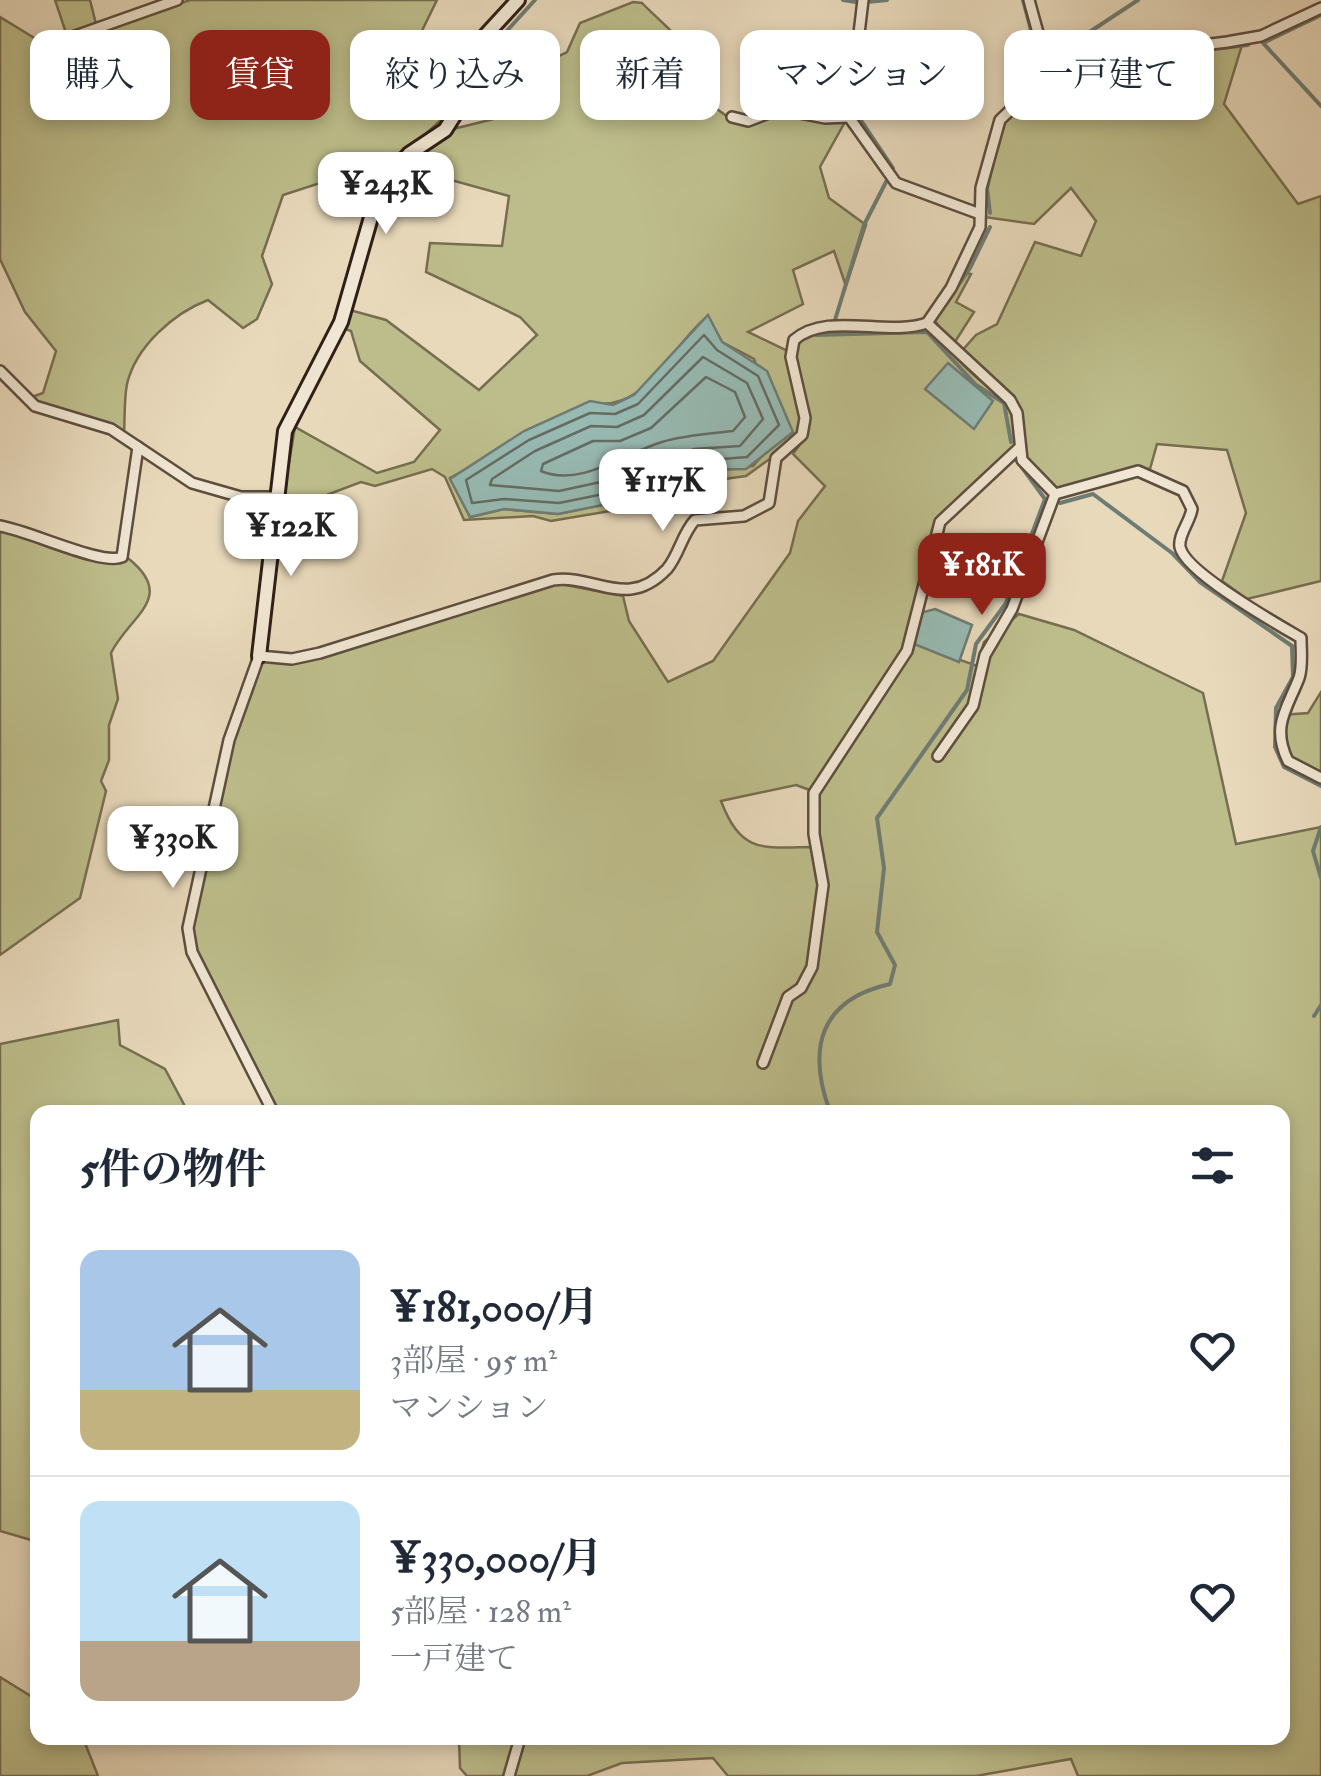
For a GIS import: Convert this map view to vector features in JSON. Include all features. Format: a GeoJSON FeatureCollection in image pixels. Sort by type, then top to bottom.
{"type":"FeatureCollection","features":[{"type":"Feature","properties":{"kind":"street"},"geometry":{"type":"LineString","coordinates":[[90,30],[176,0]]}},
{"type":"Feature","properties":{"kind":"street"},"geometry":{"type":"LineString","coordinates":[[270,1105],[192,952],[188,928],[229,740],[259,656],[286,430],[341,322],[380,186],[409,154],[445,130],[459,108],[483,38],[518,0]]}},
{"type":"Feature","properties":{"kind":"street"},"geometry":{"type":"LineString","coordinates":[[859,30],[863,0]]}},
{"type":"Feature","properties":{"kind":"street"},"geometry":{"type":"LineString","coordinates":[[1030,0],[1036,30]]}},
{"type":"Feature","properties":{"kind":"street"},"geometry":{"type":"LineString","coordinates":[[1214,42],[1261,36],[1321,8]]}},
{"type":"Feature","properties":{"kind":"street"},"geometry":{"type":"LineString","coordinates":[[259,656],[292,659],[320,653],[553,580],[565,578],[626,592],[667,569],[696,520],[744,516],[769,502],[776,458],[802,435],[805,418],[791,357],[794,340],[816,328],[904,328],[927,323],[974,240],[981,188],[1004,116]]}},
{"type":"Feature","properties":{"kind":"street"},"geometry":{"type":"LineString","coordinates":[[732,117],[740,119]]}},
{"type":"Feature","properties":{"kind":"street"},"geometry":{"type":"LineString","coordinates":[[851,120],[896,183],[980,214]]}},
{"type":"Feature","properties":{"kind":"street"},"geometry":{"type":"LineString","coordinates":[[927,323],[1010,400],[1017,413],[1022,460],[1055,494]]}},
{"type":"Feature","properties":{"kind":"street"},"geometry":{"type":"LineString","coordinates":[[0,371],[34,406],[111,429],[203,487],[241,496],[280,497]]}},
{"type":"Feature","properties":{"kind":"street"},"geometry":{"type":"LineString","coordinates":[[0,526],[42,535],[97,559],[122,556],[138,447]]}},
{"type":"Feature","properties":{"kind":"street"},"geometry":{"type":"LineString","coordinates":[[763,1063],[788,997],[801,988],[812,967],[823,885],[814,834],[814,793],[907,651],[940,522],[1019,448]]}},
{"type":"Feature","properties":{"kind":"street"},"geometry":{"type":"LineString","coordinates":[[1055,494],[1138,471],[1183,491],[1192,509],[1179,542],[1183,554],[1204,575],[1301,638],[1301,674],[1281,712],[1281,742],[1288,761],[1321,778]]}},
{"type":"Feature","properties":{"kind":"street"},"geometry":{"type":"LineString","coordinates":[[938,756],[973,706],[985,655],[1012,610],[1055,494]]}},
{"type":"Feature","properties":{"kind":"street"},"geometry":{"type":"LineString","coordinates":[[509,1776],[518,1745]]}},
{"type":"Feature","properties":{"kind":"green space"},"geometry":{"type":"Polygon","coordinates":[[[55,0],[90,0],[96,24],[65,30],[55,0]]]}},
{"type":"Feature","properties":{"kind":"green space"},"geometry":{"type":"Polygon","coordinates":[[[190,0],[437,0],[422,30],[350,30],[350,120],[441,120],[384,172],[372,192],[334,210],[326,181],[283,195],[262,256],[272,284],[257,319],[243,328],[208,300],[170,322],[148,344],[132,370],[126,390],[124,433],[64,415],[29,398],[43,393],[56,351],[25,312],[0,259],[0,17],[30,35],[30,120],[170,120],[170,30],[101,30],[190,0]]]}},
{"type":"Feature","properties":{"kind":"green space"},"geometry":{"type":"Polygon","coordinates":[[[633,2],[642,3],[670,30],[580,30],[580,120],[720,120],[720,111],[736,123],[846,120],[820,167],[829,198],[866,225],[846,286],[834,251],[793,270],[803,304],[748,332],[788,351],[801,412],[796,440],[746,476],[681,485],[634,507],[551,521],[533,516],[464,520],[445,477],[432,469],[375,486],[361,482],[321,497],[309,514],[294,516],[281,510],[295,427],[377,473],[414,462],[440,430],[360,361],[351,331],[345,329],[350,310],[386,320],[479,390],[537,335],[520,317],[426,272],[430,243],[502,246],[509,196],[404,167],[453,129],[490,120],[560,120],[560,56],[567,52],[580,23],[633,2]],[[708,316],[643,388],[610,403],[590,402],[450,478],[470,517],[504,509],[558,514],[632,499],[672,478],[700,470],[753,466],[772,444],[784,439],[754,359],[722,342],[708,316]]]}},
{"type":"Feature","properties":{"kind":"green space"},"geometry":{"type":"Polygon","coordinates":[[[1242,45],[1224,104],[1298,204],[1321,196],[1321,581],[1247,599],[1222,581],[1246,513],[1227,450],[1157,444],[1150,469],[1134,468],[1057,491],[1022,455],[1020,416],[960,353],[976,335],[997,324],[1035,242],[1081,256],[1096,221],[1071,188],[1034,224],[984,217],[983,188],[1006,120],[1214,120],[1214,47],[1242,45]]]}},
{"type":"Feature","properties":{"kind":"green space"},"geometry":{"type":"Polygon","coordinates":[[[963,272],[971,274],[956,302],[974,312],[953,345],[932,317],[963,272]]]}},
{"type":"Feature","properties":{"kind":"green space"},"geometry":{"type":"Polygon","coordinates":[[[929,327],[968,370],[1001,398],[1010,412],[1015,448],[942,514],[919,590],[915,644],[977,666],[984,642],[1019,614],[1074,630],[1203,693],[1236,844],[1321,827],[1321,1776],[1078,1776],[1071,1759],[976,1776],[728,1776],[713,1758],[622,1763],[587,1776],[467,1776],[460,1768],[459,1745],[1290,1745],[1290,1105],[274,1105],[191,939],[192,908],[233,735],[261,662],[301,661],[344,650],[555,583],[623,596],[629,621],[668,682],[713,661],[790,553],[798,521],[825,486],[793,454],[806,426],[796,368],[798,339],[820,331],[929,327]],[[796,785],[721,801],[745,839],[766,847],[811,847],[818,887],[825,893],[818,844],[818,793],[796,785]]]}},
{"type":"Feature","properties":{"kind":"green space"},"geometry":{"type":"Polygon","coordinates":[[[0,529],[88,558],[129,559],[143,573],[149,596],[111,653],[118,699],[109,725],[109,760],[101,781],[106,791],[80,898],[0,955],[0,529]]]}},
{"type":"Feature","properties":{"kind":"green space"},"geometry":{"type":"Polygon","coordinates":[[[1321,692],[1321,771],[1296,766],[1284,749],[1282,715],[1308,713],[1321,692]]]}},
{"type":"Feature","properties":{"kind":"green space"},"geometry":{"type":"Polygon","coordinates":[[[118,1020],[120,1045],[165,1069],[184,1105],[30,1105],[30,1540],[0,1531],[0,1044],[118,1020]]]}},
{"type":"Feature","properties":{"kind":"green space"},"geometry":{"type":"Polygon","coordinates":[[[0,1677],[30,1696],[30,1745],[86,1745],[98,1776],[0,1776],[0,1677]]]}},
{"type":"Feature","properties":{"kind":"water"},"geometry":{"type":"Polygon","coordinates":[[[708,315],[722,342],[767,371],[793,432],[746,469],[700,470],[671,478],[632,499],[558,514],[504,509],[470,517],[450,479],[524,431],[590,401],[613,405],[634,395],[708,315]]]}},
{"type":"Feature","properties":{"kind":"water"},"geometry":{"type":"Polygon","coordinates":[[[948,363],[993,401],[974,429],[925,389],[948,363]]]}},
{"type":"Feature","properties":{"kind":"water"},"geometry":{"type":"Polygon","coordinates":[[[935,609],[972,625],[959,662],[914,644],[920,613],[935,609]]]}},
{"type":"Feature","properties":{"kind":"waterway"},"geometry":{"type":"LineString","coordinates":[[508,30],[535,0]]}},
{"type":"Feature","properties":{"kind":"waterway"},"geometry":{"type":"LineString","coordinates":[[843,0],[856,2]]}},
{"type":"Feature","properties":{"kind":"waterway"},"geometry":{"type":"LineString","coordinates":[[866,7],[867,2],[887,0]]}},
{"type":"Feature","properties":{"kind":"waterway"},"geometry":{"type":"LineString","coordinates":[[1023,0],[1031,30]]}},
{"type":"Feature","properties":{"kind":"waterway"},"geometry":{"type":"LineString","coordinates":[[1092,30],[1138,0]]}},
{"type":"Feature","properties":{"kind":"waterway"},"geometry":{"type":"LineString","coordinates":[[1321,15],[1263,43],[1321,106]]}},
{"type":"Feature","properties":{"kind":"waterway"},"geometry":{"type":"LineString","coordinates":[[1214,49],[1248,45]]}},
{"type":"Feature","properties":{"kind":"waterway"},"geometry":{"type":"LineString","coordinates":[[861,120],[893,168]]}},
{"type":"Feature","properties":{"kind":"waterway"},"geometry":{"type":"LineString","coordinates":[[990,213],[987,188],[996,149]]}},
{"type":"Feature","properties":{"kind":"waterway"},"geometry":{"type":"LineString","coordinates":[[835,320],[864,225],[886,182]]}},
{"type":"Feature","properties":{"kind":"waterway"},"geometry":{"type":"LineString","coordinates":[[934,320],[970,268],[990,227]]}},
{"type":"Feature","properties":{"kind":"waterway"},"geometry":{"type":"LineString","coordinates":[[816,335],[927,332],[976,385],[1004,403],[1011,442]]}},
{"type":"Feature","properties":{"kind":"waterway"},"geometry":{"type":"LineString","coordinates":[[828,1105],[820,1068],[825,1030],[847,1002],[890,984],[895,965],[877,932],[884,868],[877,818],[967,690],[976,644],[1006,603],[1045,499],[1015,458]]}},
{"type":"Feature","properties":{"kind":"waterway"},"geometry":{"type":"LineString","coordinates":[[1060,503],[1093,494],[1172,553],[1200,582],[1292,646],[1293,677],[1276,708],[1275,747],[1284,767],[1321,786]]}},
{"type":"Feature","properties":{"kind":"waterway"},"geometry":{"type":"LineString","coordinates":[[1321,827],[1313,851],[1321,878]]}},
{"type":"Feature","properties":{"kind":"waterway"},"geometry":{"type":"LineString","coordinates":[[1314,1016],[1321,1005]]}}]}
